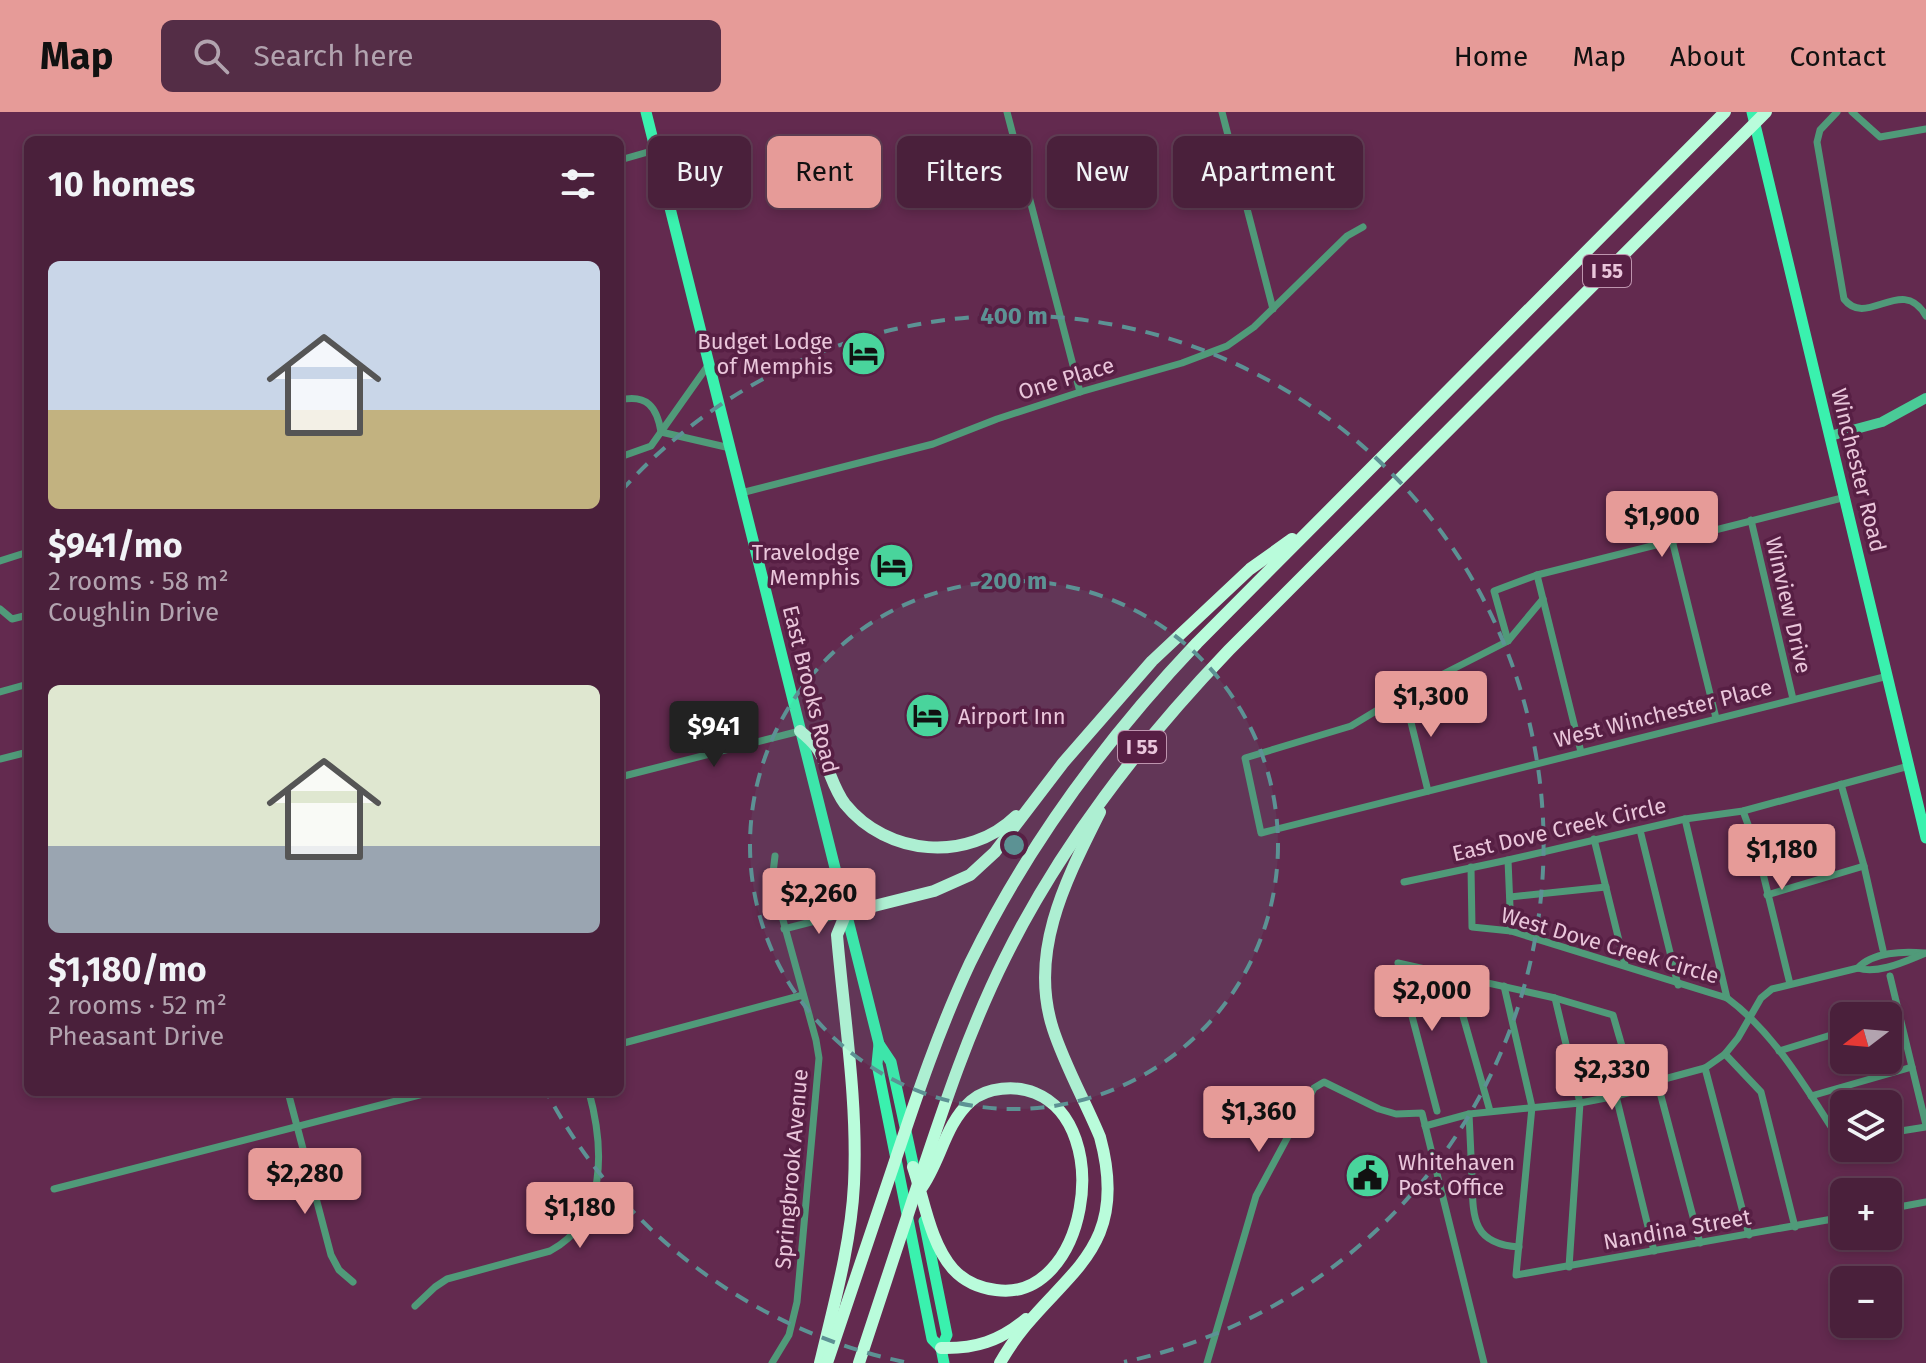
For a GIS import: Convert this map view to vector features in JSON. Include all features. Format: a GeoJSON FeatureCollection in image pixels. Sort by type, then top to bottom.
{"type":"FeatureCollection","features":[{"type":"Feature","properties":{"kind":"highway","name":"I 55"},"geometry":{"type":"LineString","coordinates":[[827,1363],[922,1078],[965,976],[998,909],[1079,781],[1150,693],[1725,112]]}},
{"type":"Feature","properties":{"kind":"highway","name":"I 55"},"geometry":{"type":"LineString","coordinates":[[859,1363],[961,1058],[1005,957],[1057,866],[1117,777],[1155,730],[1229,650],[1766,112]]}},
{"type":"Feature","properties":{"kind":"highway"},"geometry":{"type":"LineString","coordinates":[[820,1363],[846,1249],[854,1183],[853,1116],[837,935],[846,913],[934,891],[970,875],[995,852],[1035,797],[1108,709],[1196,618],[1250,569],[1318,521]]}},
{"type":"Feature","properties":{"kind":"highway"},"geometry":{"type":"LineString","coordinates":[[800,731],[816,747],[836,792],[846,805],[869,827],[904,843],[937,849],[979,841],[1009,823],[1035,797]]}},
{"type":"Feature","properties":{"kind":"highway"},"geometry":{"type":"LineString","coordinates":[[1000,1363],[1013,1342],[1074,1276],[1093,1246],[1104,1219],[1107,1184],[1105,1155],[1052,1026],[1044,988],[1046,946],[1061,893],[1117,777]]}},
{"type":"Feature","properties":{"kind":"highway"},"geometry":{"type":"LineString","coordinates":[[913,1167],[939,1246],[953,1270],[976,1286],[1002,1291],[1025,1286],[1047,1273],[1070,1240],[1083,1194],[1080,1155],[1073,1136],[1059,1111],[1050,1102],[1028,1090],[986,1091],[973,1099],[953,1121],[931,1176],[914,1198]]}},
{"type":"Feature","properties":{"kind":"highway"},"geometry":{"type":"LineString","coordinates":[[941,1348],[970,1347],[1000,1338],[1052,1298]]}},
{"type":"Feature","properties":{"kind":"main road","name":"East Brooks Road"},"geometry":{"type":"LineString","coordinates":[[646,112],[652,136]]}},
{"type":"Feature","properties":{"kind":"main road","name":"Winchester Road"},"geometry":{"type":"LineString","coordinates":[[1752,112],[1926,838]]}},
{"type":"Feature","properties":{"kind":"main road","name":"East Brooks Road"},"geometry":{"type":"LineString","coordinates":[[670,208],[879,1044],[891,1062],[947,1335],[941,1348]]}},
{"type":"Feature","properties":{"kind":"main road","name":"East Brooks Road"},"geometry":{"type":"LineString","coordinates":[[879,1044],[877,1064],[932,1339],[941,1348],[944,1363]]}},
{"type":"Feature","properties":{"kind":"street"},"geometry":{"type":"LineString","coordinates":[[1007,112],[1080,392]]}},
{"type":"Feature","properties":{"kind":"street"},"geometry":{"type":"LineString","coordinates":[[1222,112],[1273,309]]}},
{"type":"Feature","properties":{"kind":"street"},"geometry":{"type":"LineString","coordinates":[[1837,112],[1820,130],[1817,142],[1844,299],[1851,306],[1864,308],[1908,299],[1926,316]]}},
{"type":"Feature","properties":{"kind":"street"},"geometry":{"type":"LineString","coordinates":[[1852,112],[1880,137],[1926,129]]}},
{"type":"Feature","properties":{"kind":"street"},"geometry":{"type":"LineString","coordinates":[[624,159],[648,152]]}},
{"type":"Feature","properties":{"kind":"street","name":"One Place"},"geometry":{"type":"LineString","coordinates":[[741,493],[933,444],[997,419],[1182,363],[1227,346],[1254,327],[1347,236],[1363,227]]}},
{"type":"Feature","properties":{"kind":"street"},"geometry":{"type":"LineString","coordinates":[[624,456],[651,446],[709,364]]}},
{"type":"Feature","properties":{"kind":"street"},"geometry":{"type":"LineString","coordinates":[[624,399],[633,397],[647,402],[658,414],[661,432]]}},
{"type":"Feature","properties":{"kind":"street"},"geometry":{"type":"LineString","coordinates":[[1830,436],[1882,422],[1926,398]]}},
{"type":"Feature","properties":{"kind":"street"},"geometry":{"type":"LineString","coordinates":[[661,432],[730,448]]}},
{"type":"Feature","properties":{"kind":"street"},"geometry":{"type":"LineString","coordinates":[[1508,641],[1494,591],[1537,575],[1846,497]]}},
{"type":"Feature","properties":{"kind":"street","name":"Winview Drive"},"geometry":{"type":"LineString","coordinates":[[1751,520],[1793,699]]}},
{"type":"Feature","properties":{"kind":"street"},"geometry":{"type":"LineString","coordinates":[[1672,540],[1716,718]]}},
{"type":"Feature","properties":{"kind":"street"},"geometry":{"type":"LineString","coordinates":[[0,561],[24,553]]}},
{"type":"Feature","properties":{"kind":"street"},"geometry":{"type":"LineString","coordinates":[[1537,575],[1581,752]]}},
{"type":"Feature","properties":{"kind":"street"},"geometry":{"type":"LineString","coordinates":[[1428,791],[1404,694],[1508,641],[1543,599]]}},
{"type":"Feature","properties":{"kind":"street"},"geometry":{"type":"LineString","coordinates":[[0,609],[12,619],[24,616]]}},
{"type":"Feature","properties":{"kind":"street","name":"West Winchester Place"},"geometry":{"type":"LineString","coordinates":[[1404,694],[1351,726],[1245,758],[1261,833],[1888,676]]}},
{"type":"Feature","properties":{"kind":"street"},"geometry":{"type":"LineString","coordinates":[[0,692],[24,685]]}},
{"type":"Feature","properties":{"kind":"street"},"geometry":{"type":"LineString","coordinates":[[624,776],[800,731]]}},
{"type":"Feature","properties":{"kind":"street"},"geometry":{"type":"LineString","coordinates":[[0,759],[24,753]]}},
{"type":"Feature","properties":{"kind":"street","name":"East Dove Creek Circle"},"geometry":{"type":"LineString","coordinates":[[1404,882],[1685,819],[1743,811],[1909,766]]}},
{"type":"Feature","properties":{"kind":"street"},"geometry":{"type":"LineString","coordinates":[[1841,784],[1887,966]]}},
{"type":"Feature","properties":{"kind":"street"},"geometry":{"type":"LineString","coordinates":[[1743,811],[1757,849],[1790,984]]}},
{"type":"Feature","properties":{"kind":"street"},"geometry":{"type":"LineString","coordinates":[[1685,819],[1727,998]]}},
{"type":"Feature","properties":{"kind":"street"},"geometry":{"type":"LineString","coordinates":[[1640,830],[1678,985]]}},
{"type":"Feature","properties":{"kind":"street"},"geometry":{"type":"LineString","coordinates":[[1594,839],[1625,965]]}},
{"type":"Feature","properties":{"kind":"street","name":"Springbrook Avenue"},"geometry":{"type":"LineString","coordinates":[[772,1363],[789,1335],[797,1302],[818,1072],[818,1048],[773,883],[775,856]]}},
{"type":"Feature","properties":{"kind":"street"},"geometry":{"type":"LineString","coordinates":[[1508,860],[1511,931]]}},
{"type":"Feature","properties":{"kind":"street"},"geometry":{"type":"LineString","coordinates":[[1767,895],[1864,866]]}},
{"type":"Feature","properties":{"kind":"street","name":"West Dove Creek Circle"},"geometry":{"type":"LineString","coordinates":[[1471,867],[1472,927],[1511,931],[1727,998],[1751,1016],[1830,1125]]}},
{"type":"Feature","properties":{"kind":"street"},"geometry":{"type":"LineString","coordinates":[[1510,897],[1606,887]]}},
{"type":"Feature","properties":{"kind":"street"},"geometry":{"type":"LineString","coordinates":[[784,929],[846,913]]}},
{"type":"Feature","properties":{"kind":"street"},"geometry":{"type":"LineString","coordinates":[[1858,968],[1864,961],[1884,953],[1925,953]]}},
{"type":"Feature","properties":{"kind":"street"},"geometry":{"type":"LineString","coordinates":[[1425,1126],[1469,1114],[1580,1103],[1616,1096],[1705,1068],[1725,1054],[1738,1038],[1766,992],[1858,968],[1866,971],[1887,966],[1925,953]]}},
{"type":"Feature","properties":{"kind":"street"},"geometry":{"type":"LineString","coordinates":[[1437,1111],[1398,963],[1555,998],[1613,1015],[1635,1091]]}},
{"type":"Feature","properties":{"kind":"street"},"geometry":{"type":"LineString","coordinates":[[1451,974],[1490,1111]]}},
{"type":"Feature","properties":{"kind":"street"},"geometry":{"type":"LineString","coordinates":[[1890,976],[1897,1002]]}},
{"type":"Feature","properties":{"kind":"street"},"geometry":{"type":"LineString","coordinates":[[1469,1114],[1476,1224],[1491,1242],[1519,1247],[1532,1107],[1504,986]]}},
{"type":"Feature","properties":{"kind":"street"},"geometry":{"type":"LineString","coordinates":[[624,1043],[803,995]]}},
{"type":"Feature","properties":{"kind":"street"},"geometry":{"type":"LineString","coordinates":[[1555,998],[1580,1103],[1569,1267]]}},
{"type":"Feature","properties":{"kind":"street"},"geometry":{"type":"LineString","coordinates":[[1902,1024],[1926,1126],[1902,1130]]}},
{"type":"Feature","properties":{"kind":"street"},"geometry":{"type":"LineString","coordinates":[[1779,1051],[1830,1035]]}},
{"type":"Feature","properties":{"kind":"street"},"geometry":{"type":"LineString","coordinates":[[1725,1054],[1761,1092],[1795,1227]]}},
{"type":"Feature","properties":{"kind":"street"},"geometry":{"type":"LineString","coordinates":[[1811,1096],[1912,1067]]}},
{"type":"Feature","properties":{"kind":"street"},"geometry":{"type":"LineString","coordinates":[[1705,1068],[1749,1235]]}},
{"type":"Feature","properties":{"kind":"street"},"geometry":{"type":"LineString","coordinates":[[1657,1081],[1700,1243]]}},
{"type":"Feature","properties":{"kind":"street"},"geometry":{"type":"LineString","coordinates":[[1207,1363],[1256,1196],[1314,1088],[1328,1082],[1379,1109],[1396,1114],[1422,1113],[1484,1363]]}},
{"type":"Feature","properties":{"kind":"street"},"geometry":{"type":"LineString","coordinates":[[289,1096],[331,1255],[339,1270],[353,1282]]}},
{"type":"Feature","properties":{"kind":"street"},"geometry":{"type":"LineString","coordinates":[[54,1189],[416,1096]]}},
{"type":"Feature","properties":{"kind":"street"},"geometry":{"type":"LineString","coordinates":[[415,1306],[443,1281],[550,1251],[564,1244],[580,1227],[593,1201],[599,1158],[590,1096]]}},
{"type":"Feature","properties":{"kind":"street"},"geometry":{"type":"LineString","coordinates":[[1616,1096],[1654,1251]]}},
{"type":"Feature","properties":{"kind":"street"},"geometry":{"type":"LineString","coordinates":[[1902,1206],[1926,1202]]}},
{"type":"Feature","properties":{"kind":"street","name":"Nandina Street"},"geometry":{"type":"LineString","coordinates":[[1519,1247],[1516,1275],[1830,1220]]}},
{"type":"Feature","properties":{"kind":"place","name":"Budget Lodge of Memphis"},"geometry":{"type":"Point","coordinates":[864,354]}},
{"type":"Feature","properties":{"kind":"place","name":"Travelodge Memphis"},"geometry":{"type":"Point","coordinates":[891,565]}},
{"type":"Feature","properties":{"kind":"place","name":"Airport Inn"},"geometry":{"type":"Point","coordinates":[927,716]}},
{"type":"Feature","properties":{"kind":"place","name":"Whitehaven Post Office"},"geometry":{"type":"Point","coordinates":[1367,1175]}}]}
